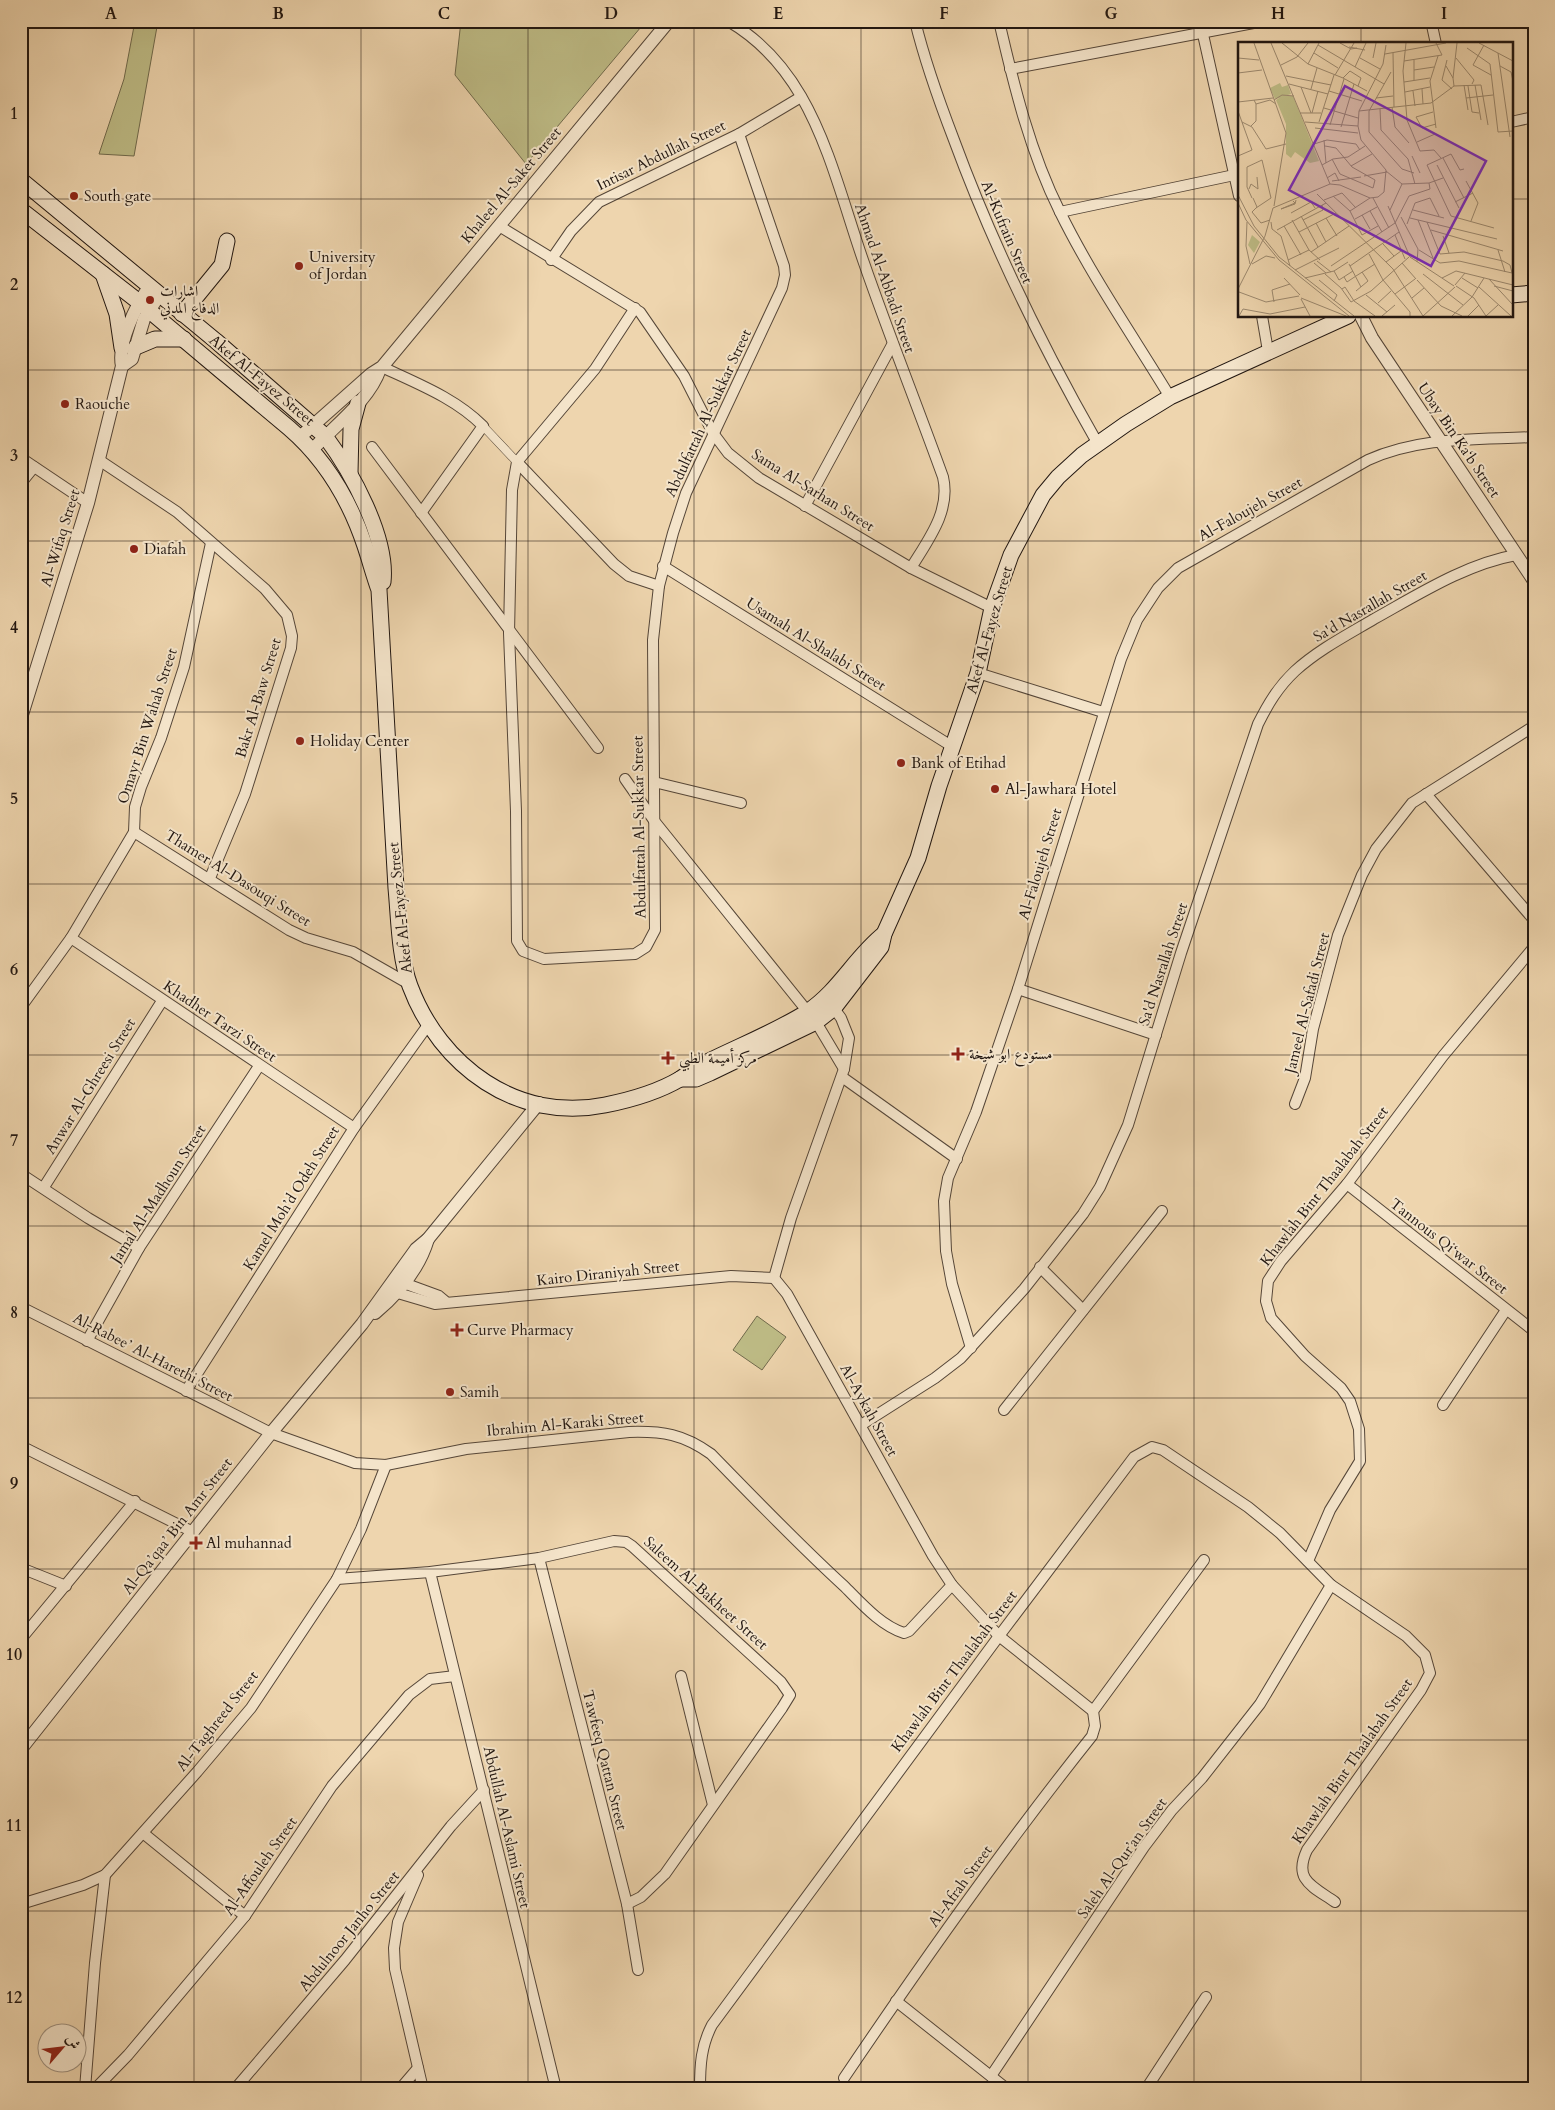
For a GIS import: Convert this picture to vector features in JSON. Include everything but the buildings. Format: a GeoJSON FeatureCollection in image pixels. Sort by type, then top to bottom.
{"type":"FeatureCollection","features":[{"type":"Feature","properties":{"kind":"main road","name":"Akef Al-Fayez Street"},"geometry":{"type":"LineString","coordinates":[[21,180],[155,290],[314,424],[325,436],[363,499],[376,534],[383,575],[379,590]]}},
{"type":"Feature","properties":{"kind":"main road","name":"Akef Al-Fayez Street"},"geometry":{"type":"LineString","coordinates":[[21,210],[144,306],[300,437],[312,450],[343,495],[354,517],[379,590],[396,888],[401,938],[409,984],[428,1024],[450,1054],[477,1077],[495,1089],[516,1098],[573,1108],[606,1105],[653,1091],[680,1078],[696,1078],[710,1073],[812,1017],[830,1003],[881,946],[884,934],[918,858],[939,786],[978,672],[992,608],[1011,555],[1043,495],[1058,477],[1098,444],[1126,424],[1170,398],[1268,351],[1343,318]]}},
{"type":"Feature","properties":{"kind":"main road"},"geometry":{"type":"LineString","coordinates":[[182,314],[222,265],[227,241]]}},
{"type":"Feature","properties":{"kind":"main road"},"geometry":{"type":"LineString","coordinates":[[102,273],[129,348],[155,339],[184,339]]}},
{"type":"Feature","properties":{"kind":"main road"},"geometry":{"type":"LineString","coordinates":[[1512,295],[1534,293]]}},
{"type":"Feature","properties":{"kind":"main road"},"geometry":{"type":"LineString","coordinates":[[350,475],[351,429],[358,403]]}},
{"type":"Feature","properties":{"kind":"street","name":"Khaleel Al-Saket Street"},"geometry":{"type":"LineString","coordinates":[[312,450],[358,403],[376,380],[381,368],[669,21]]}},
{"type":"Feature","properties":{"kind":"street","name":"Ahmad Al-Abbadi Street"},"geometry":{"type":"LineString","coordinates":[[728,21],[744,31],[771,54],[801,97],[819,134],[892,345],[926,429],[946,487],[945,502],[939,519],[910,568]]}},
{"type":"Feature","properties":{"kind":"street","name":"Al-Kufrain Street"},"geometry":{"type":"LineString","coordinates":[[915,21],[938,97],[988,228],[1052,362],[1098,444]]}},
{"type":"Feature","properties":{"kind":"street"},"geometry":{"type":"LineString","coordinates":[[999,21],[1010,69],[1037,157],[1060,212],[1098,282],[1170,398]]}},
{"type":"Feature","properties":{"kind":"street"},"geometry":{"type":"LineString","coordinates":[[1060,212],[1237,174],[1200,21]]}},
{"type":"Feature","properties":{"kind":"street"},"geometry":{"type":"LineString","coordinates":[[1010,69],[1264,21]]}},
{"type":"Feature","properties":{"kind":"street"},"geometry":{"type":"LineString","coordinates":[[1431,21],[1436,42]]}},
{"type":"Feature","properties":{"kind":"street","name":"Intisar Abdullah Street"},"geometry":{"type":"LineString","coordinates":[[551,260],[571,231],[599,202],[739,134],[801,97]]}},
{"type":"Feature","properties":{"kind":"street"},"geometry":{"type":"LineString","coordinates":[[1512,122],[1534,117]]}},
{"type":"Feature","properties":{"kind":"street","name":"Abdulfattah Al-Sukkar Street"},"geometry":{"type":"LineString","coordinates":[[517,462],[510,508],[509,633],[516,811],[517,941],[519,948],[527,954],[544,959],[635,954],[641,952],[651,940],[655,930],[653,640],[663,566],[686,493],[782,288],[785,276],[777,242],[739,134]]}},
{"type":"Feature","properties":{"kind":"street","name":"Sama Al-Sarhan Street"},"geometry":{"type":"LineString","coordinates":[[498,226],[551,260],[635,308],[649,322],[684,376],[713,434],[728,453],[748,470],[910,568],[992,608]]}},
{"type":"Feature","properties":{"kind":"street","name":"Al-Wifaq Street"},"geometry":{"type":"LineString","coordinates":[[21,718],[27,678],[88,503],[122,366],[120,356],[129,348],[144,306],[155,290]]}},
{"type":"Feature","properties":{"kind":"street"},"geometry":{"type":"LineString","coordinates":[[517,462],[595,369],[635,308]]}},
{"type":"Feature","properties":{"kind":"street"},"geometry":{"type":"LineString","coordinates":[[1262,318],[1268,351]]}},
{"type":"Feature","properties":{"kind":"street","name":"Ubay Bin Ka‘b Street"},"geometry":{"type":"LineString","coordinates":[[1362,318],[1372,338],[1534,581]]}},
{"type":"Feature","properties":{"kind":"street"},"geometry":{"type":"LineString","coordinates":[[805,506],[892,345]]}},
{"type":"Feature","properties":{"kind":"street","name":"Khaleel Al-Saket Street"},"geometry":{"type":"LineString","coordinates":[[300,437],[371,374],[381,368]]}},
{"type":"Feature","properties":{"kind":"street"},"geometry":{"type":"LineString","coordinates":[[381,368],[450,400],[468,412],[614,564],[629,576],[659,586]]}},
{"type":"Feature","properties":{"kind":"street"},"geometry":{"type":"LineString","coordinates":[[421,513],[483,426]]}},
{"type":"Feature","properties":{"kind":"street","name":"Al-Faloujeh Street"},"geometry":{"type":"LineString","coordinates":[[971,1348],[952,1284],[944,1234],[945,1189],[976,1112],[1018,988],[1103,712],[1137,620],[1158,588],[1178,568],[1368,460],[1390,450],[1439,440],[1534,436]]}},
{"type":"Feature","properties":{"kind":"street"},"geometry":{"type":"LineString","coordinates":[[372,447],[509,633],[598,748]]}},
{"type":"Feature","properties":{"kind":"street"},"geometry":{"type":"LineString","coordinates":[[21,458],[88,503]]}},
{"type":"Feature","properties":{"kind":"street","name":"Bakr Al-Baw Street"},"geometry":{"type":"LineString","coordinates":[[99,460],[177,512],[241,567],[280,606],[291,625],[291,648],[245,794],[210,878]]}},
{"type":"Feature","properties":{"kind":"street"},"geometry":{"type":"LineString","coordinates":[[21,483],[34,467]]}},
{"type":"Feature","properties":{"kind":"street","name":"Omayr Bin Wahab Street"},"geometry":{"type":"LineString","coordinates":[[134,832],[134,807],[161,738],[184,667],[211,543]]}},
{"type":"Feature","properties":{"kind":"street","name":"Sa'd Nasrallah Street"},"geometry":{"type":"LineString","coordinates":[[861,1425],[935,1378],[971,1348],[1005,1312],[1083,1214],[1110,1170],[1128,1125],[1258,724],[1280,687],[1322,650],[1425,590],[1489,561],[1516,555]]}},
{"type":"Feature","properties":{"kind":"street","name":"Usamah Al-Shalabi Street"},"geometry":{"type":"LineString","coordinates":[[663,566],[953,747]]}},
{"type":"Feature","properties":{"kind":"street"},"geometry":{"type":"LineString","coordinates":[[978,672],[1103,712]]}},
{"type":"Feature","properties":{"kind":"street","name":"Jameel Al-Safadi Street"},"geometry":{"type":"LineString","coordinates":[[1295,1104],[1304,1078],[1313,1029],[1336,943],[1362,875],[1386,835],[1412,803],[1534,726]]}},
{"type":"Feature","properties":{"kind":"street"},"geometry":{"type":"LineString","coordinates":[[625,779],[655,822],[812,1017],[843,1073],[956,1159]]}},
{"type":"Feature","properties":{"kind":"street"},"geometry":{"type":"LineString","coordinates":[[654,782],[741,803]]}},
{"type":"Feature","properties":{"kind":"street"},"geometry":{"type":"LineString","coordinates":[[1426,794],[1534,920]]}},
{"type":"Feature","properties":{"kind":"street"},"geometry":{"type":"LineString","coordinates":[[21,1007],[71,938],[134,832]]}},
{"type":"Feature","properties":{"kind":"street","name":"Thamer Al-Dasouqi Street"},"geometry":{"type":"LineString","coordinates":[[134,832],[210,878],[289,930],[306,938],[353,952],[409,984]]}},
{"type":"Feature","properties":{"kind":"street","name":"Khadher Tarzi Street"},"geometry":{"type":"LineString","coordinates":[[71,938],[162,1001],[354,1128]]}},
{"type":"Feature","properties":{"kind":"street","name":"Khawlah Bint Thaalabah Street"},"geometry":{"type":"LineString","coordinates":[[1308,1561],[1330,1510],[1360,1461],[1359,1429],[1350,1401],[1341,1388],[1305,1356],[1271,1318],[1266,1291],[1268,1282],[1281,1261],[1347,1184],[1443,1056],[1534,947]]}},
{"type":"Feature","properties":{"kind":"street"},"geometry":{"type":"LineString","coordinates":[[1018,988],[1156,1035]]}},
{"type":"Feature","properties":{"kind":"street","name":"Anwar Al-Ghreesi Street"},"geometry":{"type":"LineString","coordinates":[[44,1187],[162,1001]]}},
{"type":"Feature","properties":{"kind":"street"},"geometry":{"type":"LineString","coordinates":[[774,1278],[802,1185],[843,1073],[849,1038],[841,1018],[830,1003]]}},
{"type":"Feature","properties":{"kind":"street","name":"Kamel Moh’d Odeh Street"},"geometry":{"type":"LineString","coordinates":[[186,1391],[354,1128],[428,1024]]}},
{"type":"Feature","properties":{"kind":"street","name":"Jamal Al-Madhoun Street"},"geometry":{"type":"LineString","coordinates":[[87,1341],[139,1248],[259,1066]]}},
{"type":"Feature","properties":{"kind":"street","name":"Al-Qa’qaa’ Bin Amr Street"},"geometry":{"type":"LineString","coordinates":[[21,1749],[270,1433],[424,1254],[428,1240],[539,1103]]}},
{"type":"Feature","properties":{"kind":"street"},"geometry":{"type":"LineString","coordinates":[[21,1174],[44,1187],[88,1218],[139,1248]]}},
{"type":"Feature","properties":{"kind":"street","name":"Tannous Qi‘war Street"},"geometry":{"type":"LineString","coordinates":[[1347,1184],[1534,1330]]}},
{"type":"Feature","properties":{"kind":"street"},"geometry":{"type":"LineString","coordinates":[[1004,1410],[1162,1211]]}},
{"type":"Feature","properties":{"kind":"street"},"geometry":{"type":"LineString","coordinates":[[1040,1268],[1083,1310]]}},
{"type":"Feature","properties":{"kind":"street","name":"Kairo Diraniyah Street"},"geometry":{"type":"LineString","coordinates":[[395,1287],[435,1304],[444,1301],[523,1296],[731,1276],[774,1278]]}},
{"type":"Feature","properties":{"kind":"street","name":"Al-Aykah Street"},"geometry":{"type":"LineString","coordinates":[[774,1278],[786,1294],[933,1556],[952,1585],[999,1636],[1093,1711]]}},
{"type":"Feature","properties":{"kind":"street","name":"Al-Rabee’ Al-Harethi Street"},"geometry":{"type":"LineString","coordinates":[[21,1307],[270,1433]]}},
{"type":"Feature","properties":{"kind":"street"},"geometry":{"type":"LineString","coordinates":[[1443,1405],[1506,1310]]}},
{"type":"Feature","properties":{"kind":"street","name":"Ibrahim Al-Karaki Street"},"geometry":{"type":"LineString","coordinates":[[270,1433],[355,1462],[386,1466],[466,1449],[528,1442],[629,1432],[650,1431],[675,1434],[694,1441],[711,1454],[822,1566],[870,1611],[895,1630],[904,1633],[909,1631],[952,1585]]}},
{"type":"Feature","properties":{"kind":"street"},"geometry":{"type":"LineString","coordinates":[[21,1446],[193,1532]]}},
{"type":"Feature","properties":{"kind":"street","name":"Khawlah Bint Thaalabah Street"},"geometry":{"type":"LineString","coordinates":[[700,2089],[700,2057],[704,2039],[712,2025],[999,1636],[1134,1457],[1152,1447],[1163,1450],[1248,1507],[1280,1533],[1331,1585],[1410,1640],[1426,1655],[1430,1673],[1422,1690],[1301,1861],[1302,1875],[1308,1883],[1335,1902]]}},
{"type":"Feature","properties":{"kind":"street","name":"Al-Taghreed Street"},"geometry":{"type":"LineString","coordinates":[[21,1904],[83,1886],[105,1875],[251,1708],[337,1579],[361,1529],[386,1466]]}},
{"type":"Feature","properties":{"kind":"street"},"geometry":{"type":"LineString","coordinates":[[21,1640],[134,1501]]}},
{"type":"Feature","properties":{"kind":"street","name":"Saleem Al-Bakheet Street"},"geometry":{"type":"LineString","coordinates":[[337,1579],[430,1572],[539,1558],[614,1541],[626,1542],[657,1568],[789,1692],[788,1699],[782,1708],[655,1885],[627,1904]]}},
{"type":"Feature","properties":{"kind":"street","name":"Tawfeeq Qattan Street"},"geometry":{"type":"LineString","coordinates":[[539,1558],[627,1904],[638,1970]]}},
{"type":"Feature","properties":{"kind":"street"},"geometry":{"type":"LineString","coordinates":[[1093,1711],[1204,1560]]}},
{"type":"Feature","properties":{"kind":"street"},"geometry":{"type":"LineString","coordinates":[[21,1568],[66,1586]]}},
{"type":"Feature","properties":{"kind":"street","name":"Abdullah Al-Aslami Street"},"geometry":{"type":"LineString","coordinates":[[430,1572],[556,2089]]}},
{"type":"Feature","properties":{"kind":"street","name":"Saleh Al-Qur’an Street"},"geometry":{"type":"LineString","coordinates":[[991,2076],[1144,1848],[1172,1810],[1202,1778],[1260,1704],[1331,1585]]}},
{"type":"Feature","properties":{"kind":"street","name":"Al-Affouleh Street"},"geometry":{"type":"LineString","coordinates":[[96,2089],[128,2055],[245,1916],[332,1786],[409,1695],[430,1679],[455,1676]]}},
{"type":"Feature","properties":{"kind":"street"},"geometry":{"type":"LineString","coordinates":[[681,1676],[713,1805]]}},
{"type":"Feature","properties":{"kind":"street","name":"Al-Afrah Street"},"geometry":{"type":"LineString","coordinates":[[844,2078],[896,2001],[1034,1809],[1092,1736],[1094,1726],[1093,1711]]}},
{"type":"Feature","properties":{"kind":"street","name":"Abdulnoor Janho Street"},"geometry":{"type":"LineString","coordinates":[[235,2089],[301,2013],[422,1865],[451,1826],[484,1790]]}},
{"type":"Feature","properties":{"kind":"street"},"geometry":{"type":"LineString","coordinates":[[142,1833],[245,1916]]}},
{"type":"Feature","properties":{"kind":"street"},"geometry":{"type":"LineString","coordinates":[[422,1865],[398,1922],[394,1948],[395,1969],[423,2089]]}},
{"type":"Feature","properties":{"kind":"street"},"geometry":{"type":"LineString","coordinates":[[85,2089],[95,1963],[105,1875]]}},
{"type":"Feature","properties":{"kind":"street"},"geometry":{"type":"LineString","coordinates":[[1146,2089],[1206,1997]]}},
{"type":"Feature","properties":{"kind":"street"},"geometry":{"type":"LineString","coordinates":[[896,2001],[1007,2089]]}},
{"type":"Feature","properties":{"kind":"street"},"geometry":{"type":"LineString","coordinates":[[400,2089],[418,2068]]}},
{"type":"Feature","properties":{"kind":"shaded area"},"geometry":{"type":"Polygon","coordinates":[[[135,21],[158,21],[134,156],[99,154],[124,79],[135,21]]]}},
{"type":"Feature","properties":{"kind":"shaded area"},"geometry":{"type":"Polygon","coordinates":[[[461,21],[646,21],[526,164],[455,75],[461,21]]]}},
{"type":"Feature","properties":{"kind":"shaded area"},"geometry":{"type":"Polygon","coordinates":[[[757,1316],[786,1337],[762,1370],[733,1350],[757,1316]]]}},
{"type":"Feature","properties":{"kind":"place","name":"South gate"},"geometry":{"type":"Point","coordinates":[74,196]}},
{"type":"Feature","properties":{"kind":"place","name":"University of Jordan"},"geometry":{"type":"Point","coordinates":[299,266]}},
{"type":"Feature","properties":{"kind":"place","name":"اشارات الدفاع المدني"},"geometry":{"type":"Point","coordinates":[150,300]}},
{"type":"Feature","properties":{"kind":"place","name":"Raouche"},"geometry":{"type":"Point","coordinates":[65,404]}},
{"type":"Feature","properties":{"kind":"place","name":"Diafah"},"geometry":{"type":"Point","coordinates":[134,549]}},
{"type":"Feature","properties":{"kind":"place","name":"Holiday Center"},"geometry":{"type":"Point","coordinates":[300,741]}},
{"type":"Feature","properties":{"kind":"place","name":"Bank of Etihad"},"geometry":{"type":"Point","coordinates":[901,763]}},
{"type":"Feature","properties":{"kind":"place","name":"Al-Jawhara Hotel"},"geometry":{"type":"Point","coordinates":[995,789]}},
{"type":"Feature","properties":{"kind":"place","name":"مستودع ابو شيخة"},"geometry":{"type":"Point","coordinates":[958,1054]}},
{"type":"Feature","properties":{"kind":"place","name":"مركز أميمة الطبي"},"geometry":{"type":"Point","coordinates":[668,1058]}},
{"type":"Feature","properties":{"kind":"place","name":"Curve Pharmacy"},"geometry":{"type":"Point","coordinates":[457,1330]}},
{"type":"Feature","properties":{"kind":"place","name":"Samih"},"geometry":{"type":"Point","coordinates":[450,1392]}},
{"type":"Feature","properties":{"kind":"place","name":"Al muhannad"},"geometry":{"type":"Point","coordinates":[196,1543]}}]}
